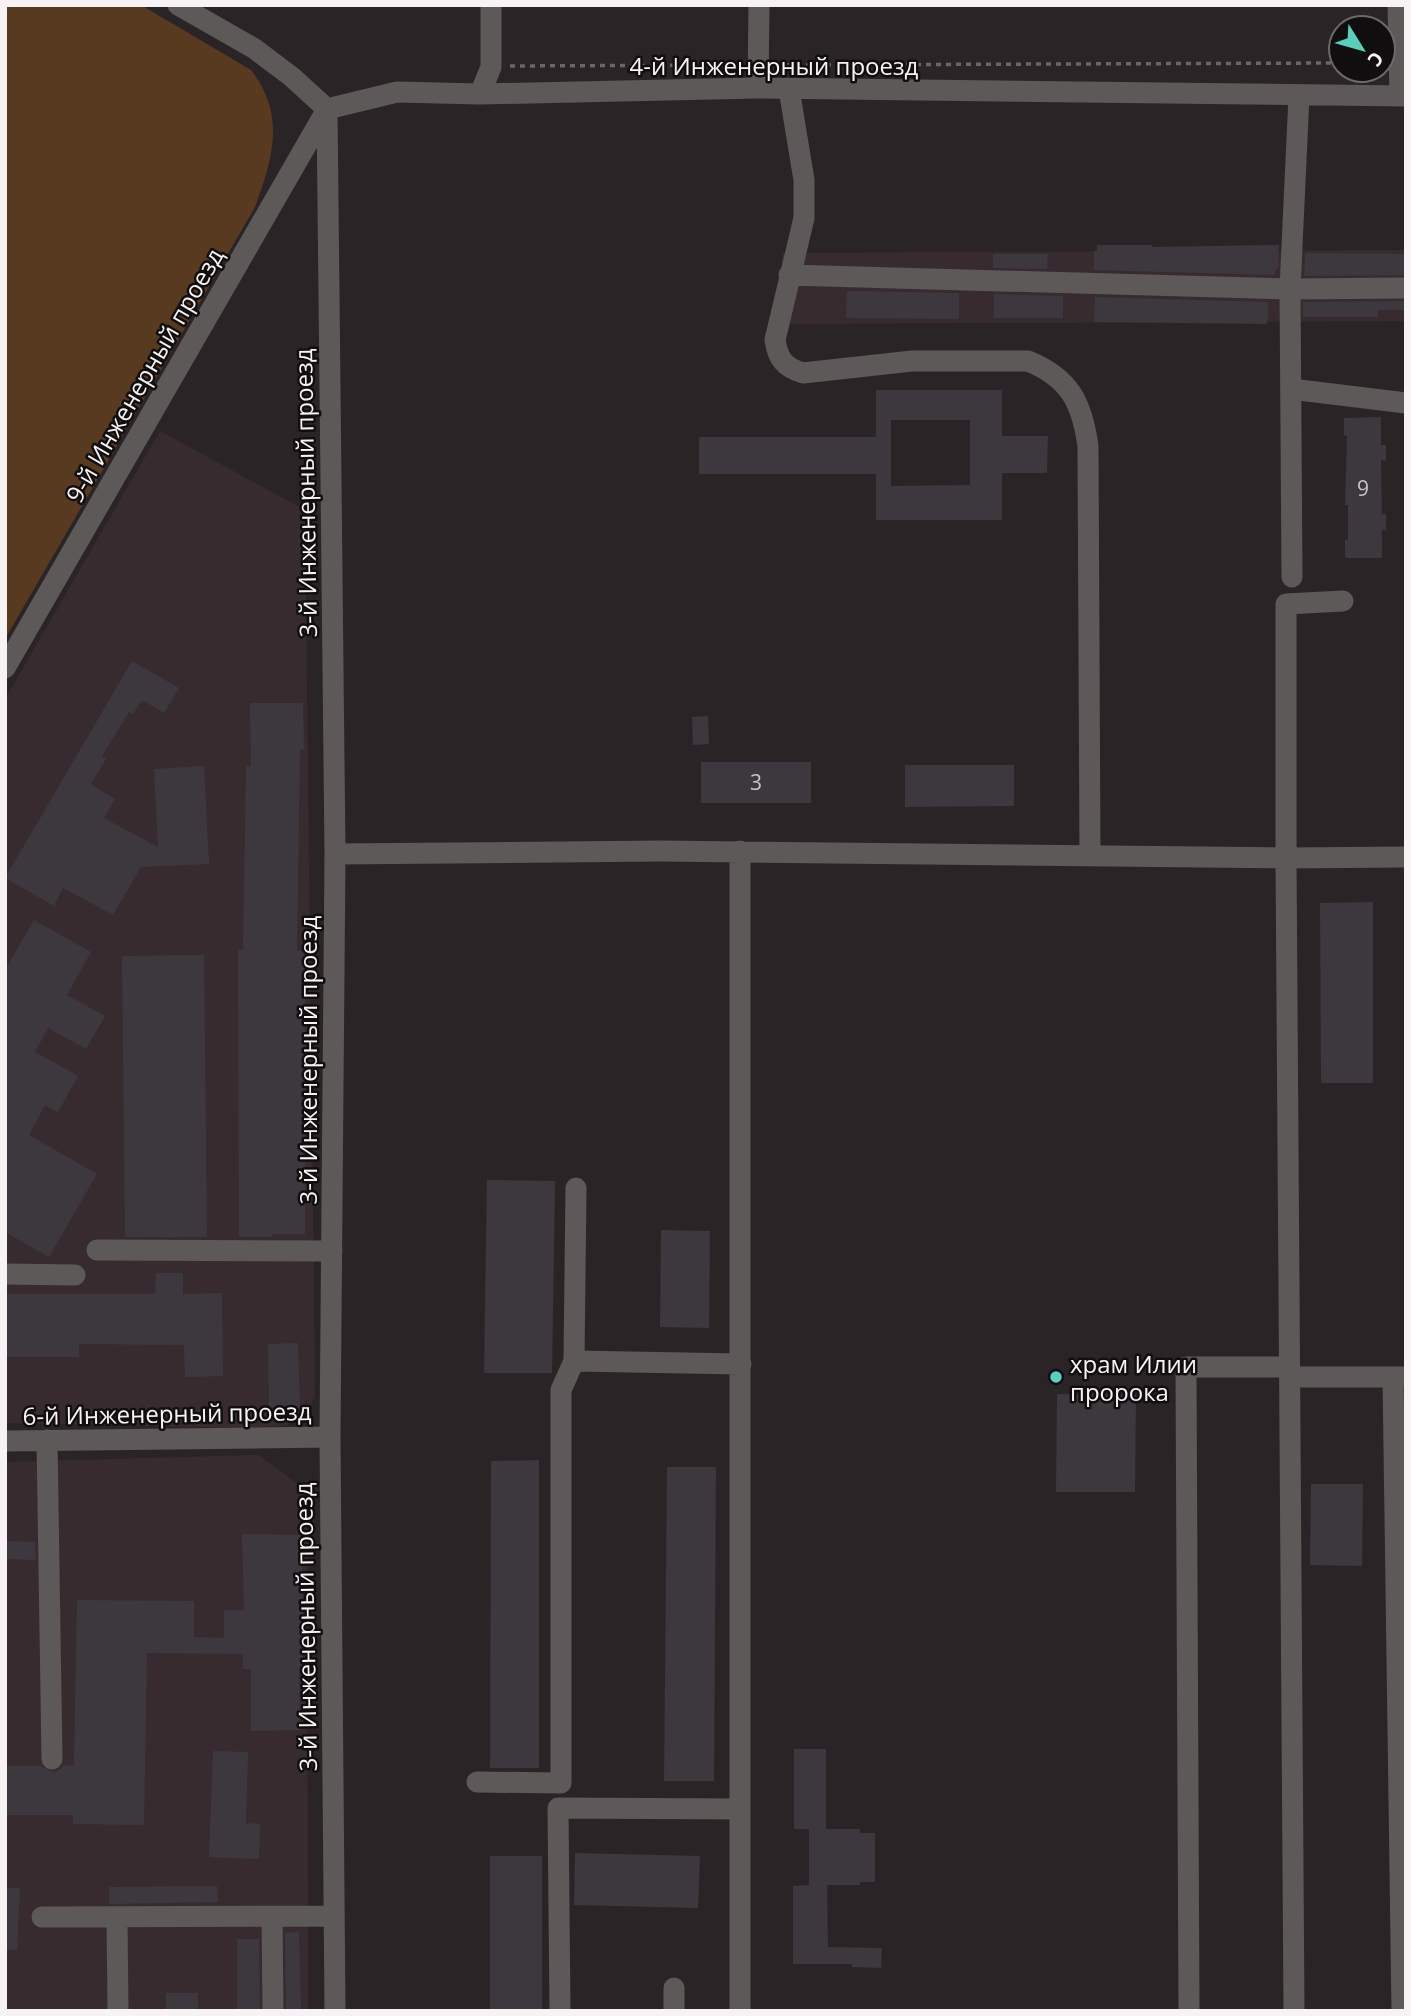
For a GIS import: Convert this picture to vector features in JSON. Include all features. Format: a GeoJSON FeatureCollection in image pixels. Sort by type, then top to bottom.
{"type":"FeatureCollection","features":[{"type":"Feature","properties":{"kind":"street"},"geometry":{"type":"LineString","coordinates":[[178,5],[255,49],[292,77],[327,109]]}},
{"type":"Feature","properties":{"kind":"street"},"geometry":{"type":"LineString","coordinates":[[480,94],[491,67],[491,5]]}},
{"type":"Feature","properties":{"kind":"street"},"geometry":{"type":"LineString","coordinates":[[758,88],[760,5]]}},
{"type":"Feature","properties":{"kind":"street"},"geometry":{"type":"LineString","coordinates":[[1381,5],[1398,12],[1403,96]]}},
{"type":"Feature","properties":{"kind":"street","name":"4-й Инженерный проезд"},"geometry":{"type":"LineString","coordinates":[[327,109],[397,92],[480,94],[758,88],[1403,96]]}},
{"type":"Feature","properties":{"kind":"street"},"geometry":{"type":"LineString","coordinates":[[789,89],[804,180],[804,218],[775,340],[778,356],[788,369],[803,373],[912,361],[1028,361],[1045,368],[1063,382],[1077,400],[1085,424],[1088,446],[1090,856]]}},
{"type":"Feature","properties":{"kind":"street"},"geometry":{"type":"LineString","coordinates":[[1292,577],[1290,289],[1299,96]]}},
{"type":"Feature","properties":{"kind":"street","name":"9-й Инженерный проезд"},"geometry":{"type":"LineString","coordinates":[[5,668],[327,109]]}},
{"type":"Feature","properties":{"kind":"street","name":"3-й Инженерный проезд"},"geometry":{"type":"LineString","coordinates":[[327,109],[335,854],[330,1437],[335,2011]]}},
{"type":"Feature","properties":{"kind":"street"},"geometry":{"type":"LineString","coordinates":[[789,275],[1290,289],[1406,288]]}},
{"type":"Feature","properties":{"kind":"street"},"geometry":{"type":"LineString","coordinates":[[1291,389],[1406,403]]}},
{"type":"Feature","properties":{"kind":"street"},"geometry":{"type":"LineString","coordinates":[[1294,2011],[1286,604],[1343,601]]}},
{"type":"Feature","properties":{"kind":"street"},"geometry":{"type":"LineString","coordinates":[[335,854],[740,851],[1406,857]]}},
{"type":"Feature","properties":{"kind":"street"},"geometry":{"type":"LineString","coordinates":[[740,851],[740,2011]]}},
{"type":"Feature","properties":{"kind":"street"},"geometry":{"type":"LineString","coordinates":[[477,1782],[561,1783],[561,1390],[574,1361],[576,1188]]}},
{"type":"Feature","properties":{"kind":"street"},"geometry":{"type":"LineString","coordinates":[[97,1250],[332,1251]]}},
{"type":"Feature","properties":{"kind":"street"},"geometry":{"type":"LineString","coordinates":[[5,1274],[75,1275]]}},
{"type":"Feature","properties":{"kind":"street"},"geometry":{"type":"LineString","coordinates":[[574,1361],[741,1364]]}},
{"type":"Feature","properties":{"kind":"street"},"geometry":{"type":"LineString","coordinates":[[1189,2011],[1186,1367],[1399,1377],[1402,2011]]}},
{"type":"Feature","properties":{"kind":"street","name":"6-й Инженерный проезд"},"geometry":{"type":"LineString","coordinates":[[5,1441],[330,1437]]}},
{"type":"Feature","properties":{"kind":"street"},"geometry":{"type":"LineString","coordinates":[[47,1440],[52,1759]]}},
{"type":"Feature","properties":{"kind":"street"},"geometry":{"type":"LineString","coordinates":[[560,2011],[558,1808],[740,1809]]}},
{"type":"Feature","properties":{"kind":"street"},"geometry":{"type":"LineString","coordinates":[[272,1916],[273,2011]]}},
{"type":"Feature","properties":{"kind":"street"},"geometry":{"type":"LineString","coordinates":[[42,1917],[334,1916]]}},
{"type":"Feature","properties":{"kind":"street"},"geometry":{"type":"LineString","coordinates":[[117,1917],[118,2011]]}},
{"type":"Feature","properties":{"kind":"street"},"geometry":{"type":"LineString","coordinates":[[674,1988],[674,2011]]}},
{"type":"Feature","properties":{"kind":"path"},"geometry":{"type":"LineString","coordinates":[[491,67],[1327,63]]}},
{"type":"Feature","properties":{"kind":"shaded area"},"geometry":{"type":"Polygon","coordinates":[[[5,5],[141,5],[251,70],[269,104],[273,137],[267,171],[255,207],[5,639],[5,5]]]}},
{"type":"Feature","properties":{"kind":"shaded area"},"geometry":{"type":"Polygon","coordinates":[[[1406,250],[1406,321],[782,324],[782,253],[1406,250]]]}},
{"type":"Feature","properties":{"kind":"shaded area"},"geometry":{"type":"Polygon","coordinates":[[[160,431],[305,510],[315,1396],[305,1416],[287,1425],[250,1428],[5,1423],[5,699],[160,431]]]}},
{"type":"Feature","properties":{"kind":"shaded area"},"geometry":{"type":"Polygon","coordinates":[[[259,1455],[307,1491],[308,2011],[5,2011],[5,1462],[259,1455]]]}},
{"type":"Feature","properties":{"kind":"building"},"geometry":{"type":"Polygon","coordinates":[[[1097,245],[1279,245],[1278,269],[1275,269],[1275,275],[1094,270],[1094,251],[1097,251],[1097,245]]]}},
{"type":"Feature","properties":{"kind":"building"},"geometry":{"type":"Polygon","coordinates":[[[1305,253],[1406,254],[1406,275],[1304,276],[1305,253]]]}},
{"type":"Feature","properties":{"kind":"building"},"geometry":{"type":"Polygon","coordinates":[[[993,254],[1048,254],[1047,269],[993,268],[993,254]]]}},
{"type":"Feature","properties":{"kind":"building"},"geometry":{"type":"Polygon","coordinates":[[[847,291],[959,293],[959,319],[846,318],[847,291]]]}},
{"type":"Feature","properties":{"kind":"building"},"geometry":{"type":"Polygon","coordinates":[[[994,294],[1063,296],[1063,318],[994,318],[994,294]]]}},
{"type":"Feature","properties":{"kind":"building"},"geometry":{"type":"Polygon","coordinates":[[[1095,297],[1268,302],[1268,318],[1267,324],[1094,322],[1095,297]]]}},
{"type":"Feature","properties":{"kind":"building"},"geometry":{"type":"Polygon","coordinates":[[[1406,301],[1406,310],[1378,310],[1378,317],[1303,317],[1303,302],[1406,301]]]}},
{"type":"Feature","properties":{"kind":"building"},"geometry":{"type":"Polygon","coordinates":[[[876,390],[1002,390],[1002,436],[1048,436],[1047,473],[1002,473],[1002,520],[876,520],[876,474],[699,474],[699,437],[876,437],[876,390]],[[891,420],[891,486],[970,485],[970,420],[891,420]]]}},
{"type":"Feature","properties":{"kind":"building"},"geometry":{"type":"Polygon","coordinates":[[[1381,417],[1381,445],[1386,445],[1386,461],[1381,460],[1382,514],[1386,514],[1386,530],[1382,530],[1382,558],[1348,558],[1345,557],[1348,505],[1345,505],[1347,436],[1344,435],[1344,418],[1381,417]]]}},
{"type":"Feature","properties":{"kind":"building"},"geometry":{"type":"Polygon","coordinates":[[[132,661],[179,688],[164,713],[142,700],[133,714],[129,712],[102,756],[106,759],[91,784],[115,799],[104,818],[158,847],[154,769],[204,766],[209,864],[141,867],[113,915],[63,888],[54,906],[5,878],[132,661]]]}},
{"type":"Feature","properties":{"kind":"building"},"geometry":{"type":"Polygon","coordinates":[[[250,703],[303,703],[304,749],[300,749],[297,951],[305,951],[305,1234],[272,1234],[272,1237],[239,1237],[238,950],[243,950],[246,766],[251,767],[250,703]]]}},
{"type":"Feature","properties":{"kind":"building"},"geometry":{"type":"Polygon","coordinates":[[[708,716],[709,744],[693,745],[692,717],[708,716]]]}},
{"type":"Feature","properties":{"kind":"building"},"geometry":{"type":"Polygon","coordinates":[[[701,762],[811,762],[811,803],[701,803],[701,762]]]}},
{"type":"Feature","properties":{"kind":"building"},"geometry":{"type":"Polygon","coordinates":[[[905,765],[1014,765],[1014,806],[905,807],[905,765]]]}},
{"type":"Feature","properties":{"kind":"building"},"geometry":{"type":"Polygon","coordinates":[[[1373,902],[1373,1083],[1321,1083],[1320,903],[1373,902]]]}},
{"type":"Feature","properties":{"kind":"building"},"geometry":{"type":"Polygon","coordinates":[[[34,920],[91,952],[67,995],[105,1016],[86,1049],[48,1028],[35,1052],[78,1076],[58,1112],[45,1105],[29,1135],[97,1174],[49,1257],[5,1232],[5,970],[34,920]]]}},
{"type":"Feature","properties":{"kind":"building"},"geometry":{"type":"Polygon","coordinates":[[[204,955],[207,1237],[125,1237],[122,956],[204,955]]]}},
{"type":"Feature","properties":{"kind":"building"},"geometry":{"type":"Polygon","coordinates":[[[487,1180],[555,1181],[552,1373],[484,1373],[487,1180]]]}},
{"type":"Feature","properties":{"kind":"building"},"geometry":{"type":"Polygon","coordinates":[[[661,1230],[710,1231],[709,1328],[660,1327],[661,1230]]]}},
{"type":"Feature","properties":{"kind":"building"},"geometry":{"type":"Polygon","coordinates":[[[156,1273],[183,1273],[183,1294],[222,1293],[223,1376],[185,1377],[184,1345],[79,1344],[79,1357],[5,1357],[5,1294],[155,1294],[156,1273]]]}},
{"type":"Feature","properties":{"kind":"building"},"geometry":{"type":"Polygon","coordinates":[[[298,1343],[300,1408],[269,1409],[268,1344],[298,1343]]]}},
{"type":"Feature","properties":{"kind":"building"},"geometry":{"type":"Polygon","coordinates":[[[1057,1394],[1136,1395],[1135,1492],[1056,1492],[1057,1394]]]}},
{"type":"Feature","properties":{"kind":"building"},"geometry":{"type":"Polygon","coordinates":[[[539,1460],[539,1768],[490,1768],[491,1461],[539,1460]]]}},
{"type":"Feature","properties":{"kind":"building"},"geometry":{"type":"Polygon","coordinates":[[[667,1467],[716,1467],[714,1781],[664,1781],[667,1467]]]}},
{"type":"Feature","properties":{"kind":"building"},"geometry":{"type":"Polygon","coordinates":[[[1311,1484],[1363,1484],[1362,1566],[1310,1565],[1311,1484]]]}},
{"type":"Feature","properties":{"kind":"building"},"geometry":{"type":"Polygon","coordinates":[[[242,1534],[302,1535],[303,1666],[299,1666],[300,1730],[251,1731],[251,1669],[243,1669],[243,1654],[147,1653],[144,1825],[73,1824],[73,1815],[5,1815],[5,1766],[41,1766],[52,1772],[63,1766],[74,1765],[77,1600],[194,1601],[194,1637],[224,1638],[224,1610],[244,1610],[242,1534]]]}},
{"type":"Feature","properties":{"kind":"building"},"geometry":{"type":"Polygon","coordinates":[[[5,1541],[35,1542],[36,1560],[5,1559],[5,1541]]]}},
{"type":"Feature","properties":{"kind":"building"},"geometry":{"type":"Polygon","coordinates":[[[794,1749],[826,1749],[826,1829],[860,1829],[860,1833],[875,1833],[875,1882],[827,1885],[828,1947],[882,1948],[881,1968],[852,1967],[852,1964],[793,1964],[793,1886],[809,1885],[809,1829],[794,1829],[794,1749]]]}},
{"type":"Feature","properties":{"kind":"building"},"geometry":{"type":"Polygon","coordinates":[[[213,1751],[248,1752],[246,1823],[260,1824],[259,1859],[209,1857],[213,1751]]]}},
{"type":"Feature","properties":{"kind":"building"},"geometry":{"type":"Polygon","coordinates":[[[575,1853],[700,1856],[698,1908],[574,1905],[575,1853]]]}},
{"type":"Feature","properties":{"kind":"building"},"geometry":{"type":"Polygon","coordinates":[[[490,1856],[542,1856],[542,2011],[490,2011],[490,1856]]]}},
{"type":"Feature","properties":{"kind":"building"},"geometry":{"type":"Polygon","coordinates":[[[217,1886],[218,1902],[109,1904],[109,1887],[217,1886]]]}},
{"type":"Feature","properties":{"kind":"building"},"geometry":{"type":"Polygon","coordinates":[[[5,1888],[20,1888],[17,1950],[5,1950],[5,1888]]]}},
{"type":"Feature","properties":{"kind":"building"},"geometry":{"type":"Polygon","coordinates":[[[299,1932],[301,2011],[286,2011],[285,1933],[299,1932]]]}},
{"type":"Feature","properties":{"kind":"building"},"geometry":{"type":"Polygon","coordinates":[[[237,1939],[259,1939],[260,2011],[237,2011],[237,1939]]]}},
{"type":"Feature","properties":{"kind":"building"},"geometry":{"type":"Polygon","coordinates":[[[166,1993],[198,1993],[198,2011],[166,2011],[166,1993]]]}},
{"type":"Feature","properties":{"kind":"place","name":"храм Илии пророка"},"geometry":{"type":"Point","coordinates":[1056,1377]}}]}
